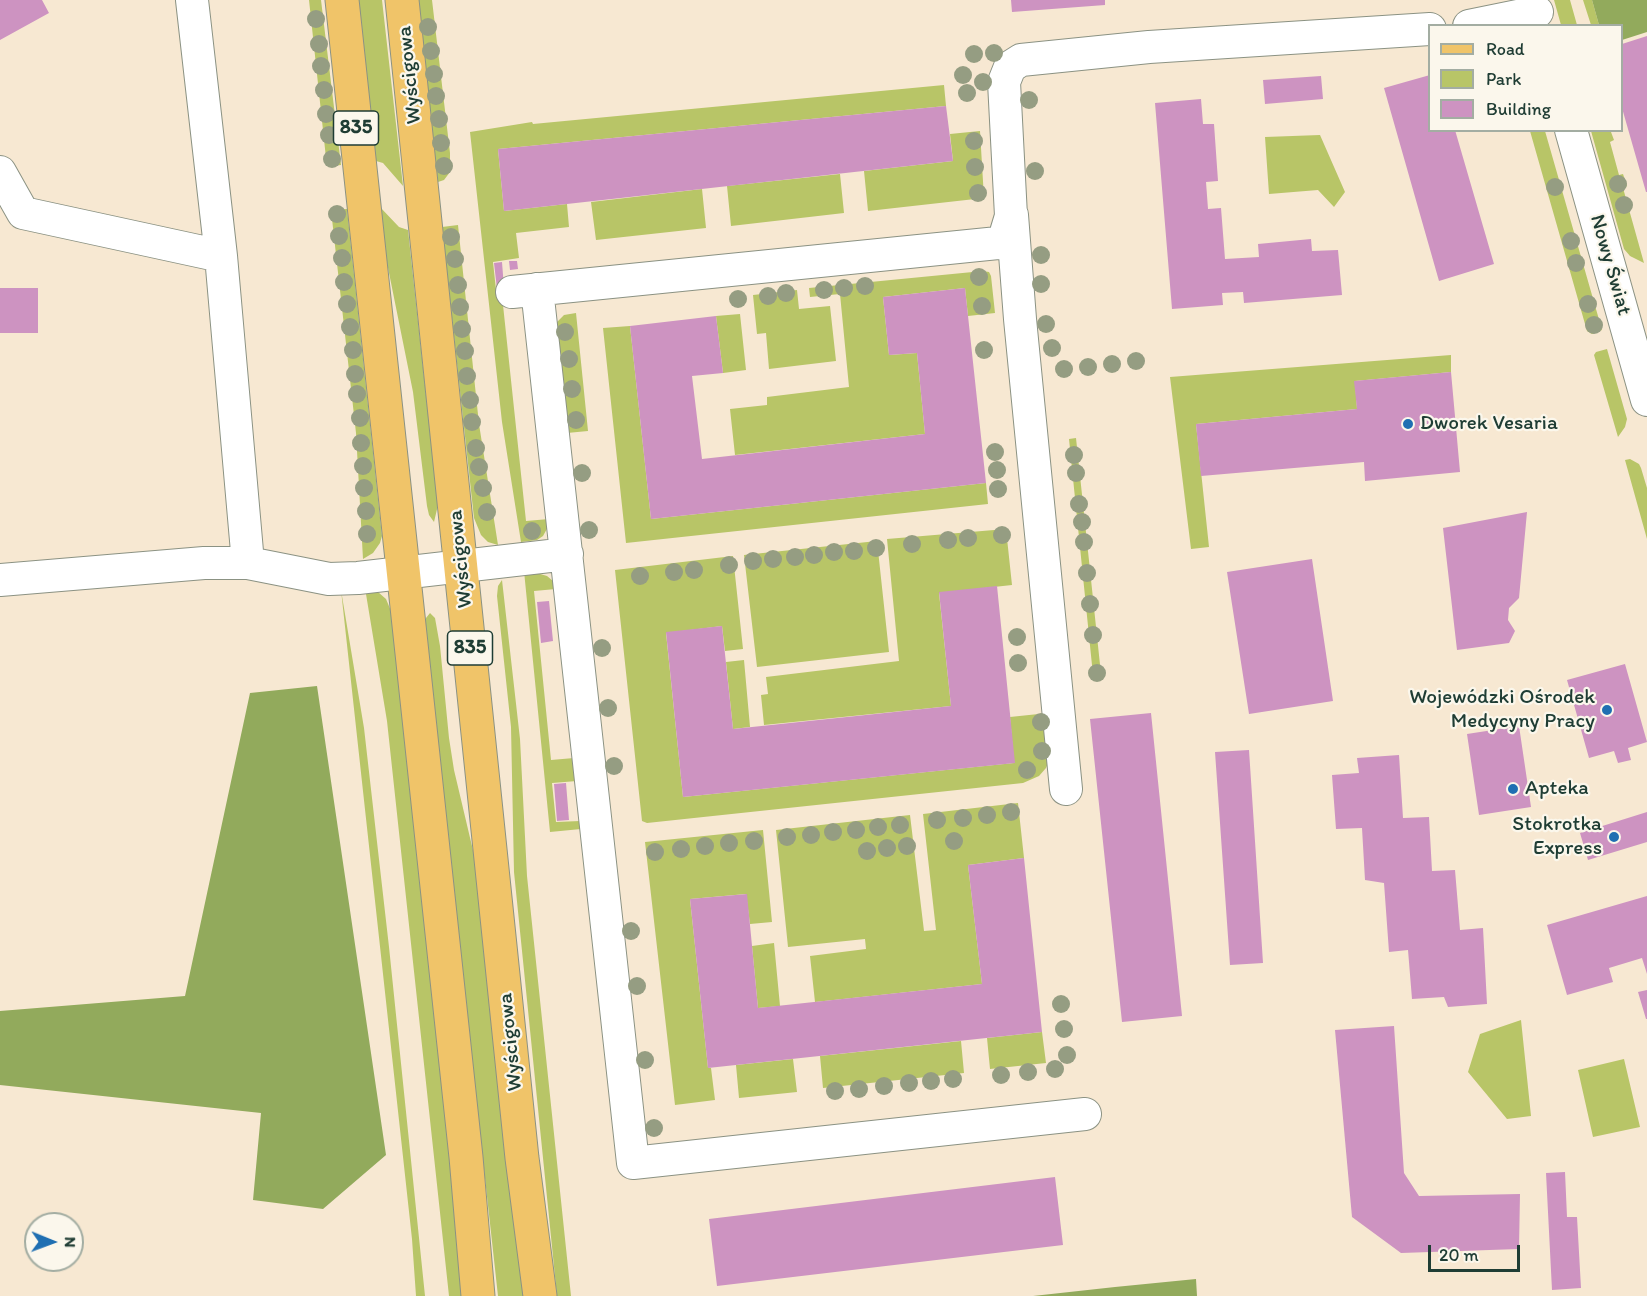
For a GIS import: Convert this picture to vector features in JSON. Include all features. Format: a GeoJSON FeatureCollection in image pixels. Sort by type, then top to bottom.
{"type":"FeatureCollection","features":[{"type":"Feature","properties":{"kind":"main road","name":"835"},"geometry":{"type":"LineString","coordinates":[[342,0],[466,1157],[478,1296]]}},
{"type":"Feature","properties":{"kind":"main road","name":"Wyścigowa"},"geometry":{"type":"LineString","coordinates":[[402,0],[522,1158],[540,1296]]}},
{"type":"Feature","properties":{"kind":"street"},"geometry":{"type":"LineString","coordinates":[[192,0],[220,256],[248,563]]}},
{"type":"Feature","properties":{"kind":"street"},"geometry":{"type":"LineString","coordinates":[[1479,24],[1537,12]]}},
{"type":"Feature","properties":{"kind":"street"},"geometry":{"type":"LineString","coordinates":[[1066,789],[1020,319],[1004,113],[1004,82],[1010,67],[1021,60],[1149,47],[1428,28]]}},
{"type":"Feature","properties":{"kind":"street","name":"Nowy Świat"},"geometry":{"type":"LineString","coordinates":[[1572,132],[1647,400]]}},
{"type":"Feature","properties":{"kind":"street"},"geometry":{"type":"LineString","coordinates":[[0,172],[23,213],[220,256]]}},
{"type":"Feature","properties":{"kind":"street"},"geometry":{"type":"LineString","coordinates":[[1012,205],[1009,227],[1005,236],[998,243],[524,291],[567,554],[633,1163],[1085,1114]]}},
{"type":"Feature","properties":{"kind":"street"},"geometry":{"type":"LineString","coordinates":[[0,580],[204,563],[248,563],[329,579],[462,567],[567,554]]}},
{"type":"Feature","properties":{"kind":"green space"},"geometry":{"type":"Polygon","coordinates":[[[309,0],[321,0],[341,165],[332,166],[326,158],[309,0]]]}},
{"type":"Feature","properties":{"kind":"green space"},"geometry":{"type":"Polygon","coordinates":[[[358,0],[382,0],[403,186],[383,163],[376,161],[358,0]]]}},
{"type":"Feature","properties":{"kind":"green space"},"geometry":{"type":"Polygon","coordinates":[[[419,0],[432,0],[450,153],[450,172],[444,180],[438,182],[425,77],[419,0]]]}},
{"type":"Feature","properties":{"kind":"green space"},"geometry":{"type":"Polygon","coordinates":[[[1554,0],[1570,0],[1577,24],[1561,24],[1554,0]]]}},
{"type":"Feature","properties":{"kind":"green space"},"geometry":{"type":"Polygon","coordinates":[[[1583,0],[1592,0],[1599,24],[1591,24],[1583,0]]]}},
{"type":"Feature","properties":{"kind":"green space"},"geometry":{"type":"Polygon","coordinates":[[[1592,0],[1647,0],[1647,32],[1623,40],[1623,24],[1599,24],[1592,0]]]}},
{"type":"Feature","properties":{"kind":"green space"},"geometry":{"type":"Polygon","coordinates":[[[944,85],[946,106],[498,149],[504,211],[567,204],[569,227],[516,233],[519,258],[493,262],[496,290],[505,289],[503,305],[526,521],[549,519],[549,525],[543,536],[537,540],[521,542],[502,422],[470,132],[532,122],[533,124],[944,85]]]}},
{"type":"Feature","properties":{"kind":"green space"},"geometry":{"type":"Polygon","coordinates":[[[980,131],[984,198],[868,211],[864,171],[953,161],[950,134],[980,131]]]}},
{"type":"Feature","properties":{"kind":"green space"},"geometry":{"type":"Polygon","coordinates":[[[1530,132],[1545,132],[1602,330],[1592,334],[1587,331],[1530,132]]]}},
{"type":"Feature","properties":{"kind":"green space"},"geometry":{"type":"Polygon","coordinates":[[[1591,132],[1611,132],[1614,140],[1610,142],[1619,175],[1623,174],[1627,186],[1623,188],[1644,263],[1630,256],[1624,249],[1591,132]]]}},
{"type":"Feature","properties":{"kind":"green space"},"geometry":{"type":"Polygon","coordinates":[[[1320,135],[1345,192],[1334,207],[1318,190],[1269,194],[1265,137],[1320,135]]]}},
{"type":"Feature","properties":{"kind":"green space"},"geometry":{"type":"Polygon","coordinates":[[[840,174],[844,213],[731,226],[727,186],[840,174]]]}},
{"type":"Feature","properties":{"kind":"green space"},"geometry":{"type":"Polygon","coordinates":[[[702,189],[706,228],[596,240],[591,202],[702,189]]]}},
{"type":"Feature","properties":{"kind":"green space"},"geometry":{"type":"Polygon","coordinates":[[[380,207],[399,227],[408,230],[438,505],[434,522],[427,506],[413,392],[385,253],[380,207]]]}},
{"type":"Feature","properties":{"kind":"green space"},"geometry":{"type":"Polygon","coordinates":[[[347,209],[382,536],[373,553],[363,559],[356,433],[331,210],[347,209]]]}},
{"type":"Feature","properties":{"kind":"green space"},"geometry":{"type":"Polygon","coordinates":[[[458,225],[479,424],[498,545],[488,542],[481,535],[474,518],[442,227],[458,225]]]}},
{"type":"Feature","properties":{"kind":"green space"},"geometry":{"type":"Polygon","coordinates":[[[989,272],[991,276],[995,313],[968,316],[965,288],[883,297],[889,355],[917,353],[925,434],[735,455],[730,409],[767,405],[767,397],[849,387],[840,294],[810,297],[809,288],[989,272]]]}},
{"type":"Feature","properties":{"kind":"green space"},"geometry":{"type":"Polygon","coordinates":[[[797,290],[799,309],[830,306],[836,361],[769,369],[766,333],[757,334],[753,295],[797,290]]]}},
{"type":"Feature","properties":{"kind":"green space"},"geometry":{"type":"Polygon","coordinates":[[[576,313],[588,431],[567,433],[555,324],[564,315],[576,313]]]}},
{"type":"Feature","properties":{"kind":"green space"},"geometry":{"type":"Polygon","coordinates":[[[740,314],[746,370],[723,373],[716,316],[740,314]]]}},
{"type":"Feature","properties":{"kind":"green space"},"geometry":{"type":"Polygon","coordinates":[[[630,326],[651,519],[986,483],[988,504],[626,543],[603,328],[630,326]]]}},
{"type":"Feature","properties":{"kind":"green space"},"geometry":{"type":"Polygon","coordinates":[[[1607,349],[1627,419],[1618,437],[1594,355],[1596,352],[1607,349]]]}},
{"type":"Feature","properties":{"kind":"green space"},"geometry":{"type":"Polygon","coordinates":[[[1451,355],[1451,372],[1355,381],[1357,409],[1196,424],[1209,547],[1191,549],[1170,377],[1451,355]]]}},
{"type":"Feature","properties":{"kind":"green space"},"geometry":{"type":"Polygon","coordinates":[[[1076,438],[1101,674],[1093,675],[1069,439],[1076,438]]]}},
{"type":"Feature","properties":{"kind":"green space"},"geometry":{"type":"Polygon","coordinates":[[[1630,459],[1639,464],[1647,488],[1647,539],[1625,460],[1630,459]]]}},
{"type":"Feature","properties":{"kind":"green space"},"geometry":{"type":"Polygon","coordinates":[[[1006,529],[1012,585],[939,593],[951,706],[764,725],[761,695],[768,694],[766,677],[899,661],[887,539],[1006,529]]]}},
{"type":"Feature","properties":{"kind":"green space"},"geometry":{"type":"Polygon","coordinates":[[[877,541],[889,652],[757,667],[744,555],[877,541]]]}},
{"type":"Feature","properties":{"kind":"green space"},"geometry":{"type":"Polygon","coordinates":[[[733,556],[743,649],[725,651],[722,626],[666,633],[683,797],[1014,763],[1010,717],[1048,713],[1050,759],[1046,768],[1039,776],[1023,783],[647,823],[642,821],[615,570],[733,556]]]}},
{"type":"Feature","properties":{"kind":"green space"},"geometry":{"type":"Polygon","coordinates":[[[524,571],[547,576],[553,581],[556,589],[534,591],[551,760],[574,758],[577,781],[552,783],[556,822],[580,821],[581,829],[550,832],[524,571]]]}},
{"type":"Feature","properties":{"kind":"green space"},"geometry":{"type":"Polygon","coordinates":[[[502,580],[520,739],[527,876],[571,1296],[557,1296],[514,872],[511,727],[497,596],[498,586],[502,580]]]}},
{"type":"Feature","properties":{"kind":"green space"},"geometry":{"type":"Polygon","coordinates":[[[365,588],[378,592],[386,599],[391,611],[463,1296],[449,1296],[387,721],[365,588]]]}},
{"type":"Feature","properties":{"kind":"green space"},"geometry":{"type":"Polygon","coordinates":[[[341,590],[364,728],[425,1296],[416,1296],[412,1239],[341,590]]]}},
{"type":"Feature","properties":{"kind":"green space"},"geometry":{"type":"Polygon","coordinates":[[[430,613],[435,618],[440,646],[454,770],[480,880],[524,1296],[498,1296],[428,661],[426,618],[430,613]]]}},
{"type":"Feature","properties":{"kind":"green space"},"geometry":{"type":"Polygon","coordinates":[[[744,660],[750,727],[733,729],[726,662],[744,660]]]}},
{"type":"Feature","properties":{"kind":"green space"},"geometry":{"type":"Polygon","coordinates":[[[317,686],[386,1155],[323,1209],[253,1200],[261,1113],[0,1085],[0,1011],[185,996],[250,693],[317,686]]]}},
{"type":"Feature","properties":{"kind":"green space"},"geometry":{"type":"Polygon","coordinates":[[[1018,803],[1024,858],[968,865],[982,984],[815,1002],[810,956],[866,949],[865,939],[788,947],[776,830],[910,815],[924,931],[936,930],[923,814],[1018,803]]]}},
{"type":"Feature","properties":{"kind":"green space"},"geometry":{"type":"Polygon","coordinates":[[[763,830],[772,922],[750,924],[746,894],[690,899],[708,1068],[711,1068],[715,1100],[675,1105],[645,842],[763,830]]]}},
{"type":"Feature","properties":{"kind":"green space"},"geometry":{"type":"Polygon","coordinates":[[[774,943],[780,1006],[758,1008],[752,946],[774,943]]]}},
{"type":"Feature","properties":{"kind":"green space"},"geometry":{"type":"Polygon","coordinates":[[[1521,1020],[1531,1116],[1507,1119],[1468,1072],[1480,1034],[1521,1020]]]}},
{"type":"Feature","properties":{"kind":"green space"},"geometry":{"type":"Polygon","coordinates":[[[1042,1032],[1046,1063],[990,1069],[987,1038],[1042,1032]]]}},
{"type":"Feature","properties":{"kind":"green space"},"geometry":{"type":"Polygon","coordinates":[[[961,1041],[964,1073],[823,1088],[820,1056],[961,1041]]]}},
{"type":"Feature","properties":{"kind":"green space"},"geometry":{"type":"Polygon","coordinates":[[[793,1059],[797,1092],[739,1098],[736,1065],[793,1059]]]}},
{"type":"Feature","properties":{"kind":"green space"},"geometry":{"type":"Polygon","coordinates":[[[1624,1059],[1640,1127],[1593,1137],[1578,1070],[1624,1059]]]}},
{"type":"Feature","properties":{"kind":"green space"},"geometry":{"type":"Polygon","coordinates":[[[1196,1279],[1197,1296],[1033,1296],[1115,1287],[1196,1279]]]}},
{"type":"Feature","properties":{"kind":"building"},"geometry":{"type":"Polygon","coordinates":[[[0,0],[42,0],[49,13],[0,40],[0,0]]]}},
{"type":"Feature","properties":{"kind":"building"},"geometry":{"type":"Polygon","coordinates":[[[1011,0],[1105,0],[1105,5],[1012,12],[1011,0]]]}},
{"type":"Feature","properties":{"kind":"building"},"geometry":{"type":"Polygon","coordinates":[[[1647,36],[1647,192],[1623,112],[1623,44],[1647,36]]]}},
{"type":"Feature","properties":{"kind":"building"},"geometry":{"type":"Polygon","coordinates":[[[1321,76],[1323,99],[1265,104],[1263,80],[1321,76]]]}},
{"type":"Feature","properties":{"kind":"building"},"geometry":{"type":"Polygon","coordinates":[[[1428,76],[1428,132],[1456,132],[1494,264],[1439,281],[1384,88],[1428,76]]]}},
{"type":"Feature","properties":{"kind":"building"},"geometry":{"type":"Polygon","coordinates":[[[1201,99],[1203,124],[1214,124],[1218,181],[1206,182],[1208,209],[1221,208],[1225,259],[1259,257],[1258,244],[1311,239],[1312,251],[1338,250],[1342,295],[1244,303],[1243,292],[1222,293],[1223,305],[1172,309],[1155,103],[1201,99]]]}},
{"type":"Feature","properties":{"kind":"building"},"geometry":{"type":"Polygon","coordinates":[[[946,106],[953,161],[504,211],[498,149],[946,106]]]}},
{"type":"Feature","properties":{"kind":"building"},"geometry":{"type":"Polygon","coordinates":[[[509,261],[517,261],[518,269],[510,270],[509,261]]]}},
{"type":"Feature","properties":{"kind":"building"},"geometry":{"type":"Polygon","coordinates":[[[502,262],[504,288],[497,289],[494,263],[502,262]]]}},
{"type":"Feature","properties":{"kind":"building"},"geometry":{"type":"Polygon","coordinates":[[[0,288],[38,288],[38,333],[0,333],[0,288]]]}},
{"type":"Feature","properties":{"kind":"building"},"geometry":{"type":"Polygon","coordinates":[[[965,288],[986,483],[651,519],[630,326],[716,316],[723,373],[692,376],[702,459],[925,434],[917,353],[889,355],[883,297],[965,288]]]}},
{"type":"Feature","properties":{"kind":"building"},"geometry":{"type":"Polygon","coordinates":[[[1451,372],[1460,472],[1365,481],[1364,462],[1201,476],[1196,424],[1357,409],[1354,381],[1451,372]]]}},
{"type":"Feature","properties":{"kind":"building"},"geometry":{"type":"Polygon","coordinates":[[[1527,512],[1519,598],[1509,608],[1508,620],[1515,631],[1509,643],[1457,650],[1443,528],[1527,512]]]}},
{"type":"Feature","properties":{"kind":"building"},"geometry":{"type":"Polygon","coordinates":[[[1312,559],[1333,701],[1249,714],[1227,572],[1312,559]]]}},
{"type":"Feature","properties":{"kind":"building"},"geometry":{"type":"Polygon","coordinates":[[[997,586],[1015,763],[683,797],[666,632],[722,626],[733,729],[951,706],[939,592],[997,586]]]}},
{"type":"Feature","properties":{"kind":"building"},"geometry":{"type":"Polygon","coordinates":[[[549,601],[553,641],[541,643],[537,602],[549,601]]]}},
{"type":"Feature","properties":{"kind":"building","name":"Wojewódzki Ośrodek Medycyny Pracy"},"geometry":{"type":"Polygon","coordinates":[[[1625,664],[1647,742],[1628,748],[1631,760],[1618,763],[1614,751],[1589,758],[1567,680],[1625,664]]]}},
{"type":"Feature","properties":{"kind":"building"},"geometry":{"type":"Polygon","coordinates":[[[1151,713],[1182,1016],[1122,1022],[1090,719],[1151,713]]]}},
{"type":"Feature","properties":{"kind":"building"},"geometry":{"type":"Polygon","coordinates":[[[1519,726],[1531,807],[1479,815],[1467,734],[1519,726]]]}},
{"type":"Feature","properties":{"kind":"building"},"geometry":{"type":"Polygon","coordinates":[[[1249,750],[1263,963],[1230,965],[1215,752],[1249,750]]]}},
{"type":"Feature","properties":{"kind":"building"},"geometry":{"type":"Polygon","coordinates":[[[1399,755],[1403,818],[1429,817],[1432,871],[1455,870],[1460,930],[1483,928],[1487,1004],[1448,1007],[1444,997],[1412,999],[1408,950],[1389,952],[1384,883],[1365,880],[1362,828],[1336,829],[1332,775],[1359,773],[1357,758],[1399,755]]]}},
{"type":"Feature","properties":{"kind":"building"},"geometry":{"type":"Polygon","coordinates":[[[566,783],[569,820],[557,821],[554,784],[566,783]]]}},
{"type":"Feature","properties":{"kind":"building","name":"Stokrotka Express"},"geometry":{"type":"Polygon","coordinates":[[[1647,812],[1647,842],[1588,860],[1580,833],[1647,812]]]}},
{"type":"Feature","properties":{"kind":"building"},"geometry":{"type":"Polygon","coordinates":[[[1024,858],[1042,1032],[708,1068],[690,899],[747,894],[758,1008],[982,984],[968,865],[1024,858]]]}},
{"type":"Feature","properties":{"kind":"building"},"geometry":{"type":"Polygon","coordinates":[[[1647,896],[1647,974],[1642,958],[1609,968],[1613,982],[1567,995],[1547,925],[1647,896]]]}},
{"type":"Feature","properties":{"kind":"building"},"geometry":{"type":"Polygon","coordinates":[[[1647,990],[1647,1019],[1646,1019],[1638,992],[1647,990]]]}},
{"type":"Feature","properties":{"kind":"building"},"geometry":{"type":"Polygon","coordinates":[[[1394,1026],[1404,1173],[1419,1196],[1520,1194],[1519,1249],[1401,1253],[1352,1217],[1335,1030],[1394,1026]]]}},
{"type":"Feature","properties":{"kind":"building"},"geometry":{"type":"Polygon","coordinates":[[[1565,1172],[1567,1217],[1577,1217],[1581,1288],[1552,1290],[1546,1173],[1565,1172]]]}},
{"type":"Feature","properties":{"kind":"building"},"geometry":{"type":"Polygon","coordinates":[[[1055,1177],[1063,1245],[717,1286],[709,1219],[1055,1177]]]}},
{"type":"Feature","properties":{"kind":"place","name":"Dworek Vesaria"},"geometry":{"type":"Point","coordinates":[1408,424]}},
{"type":"Feature","properties":{"kind":"place","name":"Wojewódzki Ośrodek Medycyny Pracy"},"geometry":{"type":"Point","coordinates":[1607,710]}},
{"type":"Feature","properties":{"kind":"place","name":"Apteka"},"geometry":{"type":"Point","coordinates":[1513,789]}},
{"type":"Feature","properties":{"kind":"place","name":"Stokrotka Express"},"geometry":{"type":"Point","coordinates":[1614,837]}}]}
